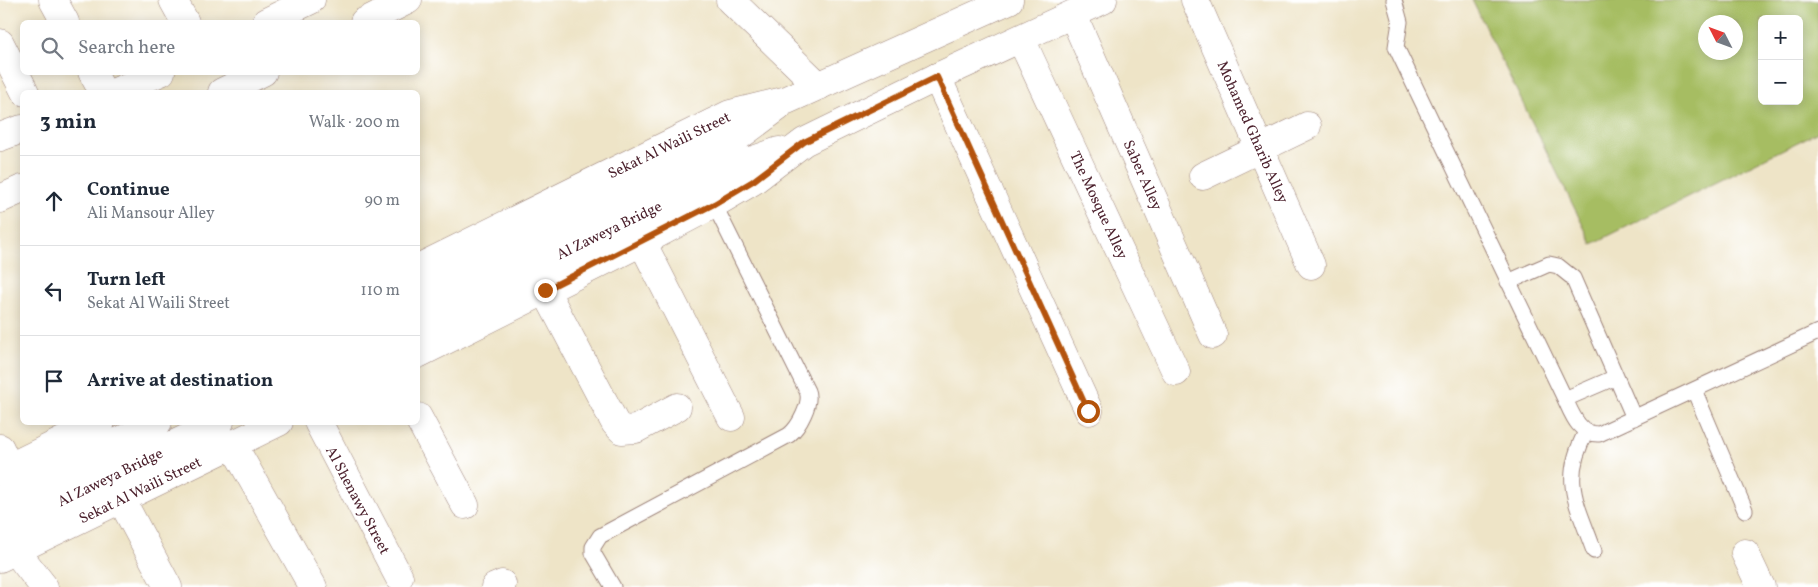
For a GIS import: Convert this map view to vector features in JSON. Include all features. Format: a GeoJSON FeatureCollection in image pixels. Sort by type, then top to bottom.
{"type":"FeatureCollection","features":[{"type":"Feature","properties":{"kind":"main road"},"geometry":{"type":"LineString","coordinates":[[53,0],[65,20]]}},
{"type":"Feature","properties":{"kind":"main road"},"geometry":{"type":"LineString","coordinates":[[173,0],[184,20]]}},
{"type":"Feature","properties":{"kind":"main road"},"geometry":{"type":"LineString","coordinates":[[270,20],[311,0]]}},
{"type":"Feature","properties":{"kind":"main road"},"geometry":{"type":"LineString","coordinates":[[368,20],[408,0]]}},
{"type":"Feature","properties":{"kind":"main road"},"geometry":{"type":"LineString","coordinates":[[730,0],[819,86]]}},
{"type":"Feature","properties":{"kind":"main road","name":"Sekat Al Waili Street"},"geometry":{"type":"LineString","coordinates":[[420,267],[730,114],[787,100],[1009,0]]}},
{"type":"Feature","properties":{"kind":"main road"},"geometry":{"type":"LineString","coordinates":[[420,353],[714,204],[753,181],[804,142],[937,77],[1103,0]]}},
{"type":"Feature","properties":{"kind":"main road","name":"Mohamed Gharib Alley"},"geometry":{"type":"LineString","coordinates":[[1195,0],[1312,265]]}},
{"type":"Feature","properties":{"kind":"main road","name":"Saber Alley"},"geometry":{"type":"LineString","coordinates":[[1072,15],[1213,335]]}},
{"type":"Feature","properties":{"kind":"main road","name":"The Mosque Alley"},"geometry":{"type":"LineString","coordinates":[[1022,39],[1176,372]]}},
{"type":"Feature","properties":{"kind":"main road"},"geometry":{"type":"LineString","coordinates":[[0,43],[24,90]]}},
{"type":"Feature","properties":{"kind":"main road"},"geometry":{"type":"LineString","coordinates":[[94,75],[102,90]]}},
{"type":"Feature","properties":{"kind":"main road"},"geometry":{"type":"LineString","coordinates":[[120,90],[154,75]]}},
{"type":"Feature","properties":{"kind":"main road"},"geometry":{"type":"LineString","coordinates":[[226,90],[257,75]]}},
{"type":"Feature","properties":{"kind":"main road"},"geometry":{"type":"LineString","coordinates":[[937,77],[1088,411]]}},
{"type":"Feature","properties":{"kind":"main road","name":"Al Zaweya Bridge"},"geometry":{"type":"LineString","coordinates":[[420,294],[739,136],[787,100]]}},
{"type":"Feature","properties":{"kind":"main road"},"geometry":{"type":"LineString","coordinates":[[1203,176],[1307,126]]}},
{"type":"Feature","properties":{"kind":"main road"},"geometry":{"type":"LineString","coordinates":[[0,138],[20,130]]}},
{"type":"Feature","properties":{"kind":"main road","name":"Al Zaweya Bridge"},"geometry":{"type":"LineString","coordinates":[[420,324],[748,162],[804,142]]}},
{"type":"Feature","properties":{"kind":"main road"},"geometry":{"type":"LineString","coordinates":[[0,198],[20,190]]}},
{"type":"Feature","properties":{"kind":"main road"},"geometry":{"type":"LineString","coordinates":[[642,242],[731,417]]}},
{"type":"Feature","properties":{"kind":"main road"},"geometry":{"type":"LineString","coordinates":[[545,290],[615,423],[622,430],[636,429],[677,407]]}},
{"type":"Feature","properties":{"kind":"main road"},"geometry":{"type":"LineString","coordinates":[[420,420],[464,505]]}},
{"type":"Feature","properties":{"kind":"main road"},"geometry":{"type":"LineString","coordinates":[[3,463],[95,425]]}},
{"type":"Feature","properties":{"kind":"main road","name":"Al Zaweya Bridge"},"geometry":{"type":"LineString","coordinates":[[0,500],[152,425]]}},
{"type":"Feature","properties":{"kind":"main road","name":"Sekat Al Waili Street"},"geometry":{"type":"LineString","coordinates":[[5,546],[121,499],[226,434],[266,425]]}},
{"type":"Feature","properties":{"kind":"main road","name":"Al Shenawy Street"},"geometry":{"type":"LineString","coordinates":[[320,425],[399,578]]}},
{"type":"Feature","properties":{"kind":"main road"},"geometry":{"type":"LineString","coordinates":[[226,434],[313,587]]}},
{"type":"Feature","properties":{"kind":"main road","name":"Al Zaweya Bridge"},"geometry":{"type":"LineString","coordinates":[[5,546],[226,434]]}},
{"type":"Feature","properties":{"kind":"main road"},"geometry":{"type":"LineString","coordinates":[[121,499],[168,587]]}},
{"type":"Feature","properties":{"kind":"main road"},"geometry":{"type":"LineString","coordinates":[[5,546],[44,587]]}},
{"type":"Feature","properties":{"kind":"main road"},"geometry":{"type":"LineString","coordinates":[[1746,553],[1761,587]]}},
{"type":"Feature","properties":{"kind":"lane"},"geometry":{"type":"LineString","coordinates":[[1394,0],[1400,22],[1396,47],[1575,420],[1586,432],[1599,434],[1818,332]]}},
{"type":"Feature","properties":{"kind":"lane"},"geometry":{"type":"LineString","coordinates":[[613,587],[593,553],[600,536],[789,435],[796,427],[807,405],[807,391],[714,204]]}},
{"type":"Feature","properties":{"kind":"lane"},"geometry":{"type":"LineString","coordinates":[[1508,282],[1549,264],[1558,266],[1572,278],[1634,418]]}},
{"type":"Feature","properties":{"kind":"lane"},"geometry":{"type":"LineString","coordinates":[[1565,399],[1616,377]]}},
{"type":"Feature","properties":{"kind":"lane"},"geometry":{"type":"LineString","coordinates":[[1694,390],[1745,510]]}},
{"type":"Feature","properties":{"kind":"lane"},"geometry":{"type":"LineString","coordinates":[[1586,432],[1574,461],[1573,492],[1594,551]]}},
{"type":"Feature","properties":{"kind":"green space"},"geometry":{"type":"Polygon","coordinates":[[[1472,0],[1818,0],[1818,132],[1592,244],[1472,0]]]}},
{"type":"Feature","properties":{"kind":"route"},"geometry":{"type":"LineString","coordinates":[[545,290],[714,204],[753,181],[804,142],[937,77],[1088,411]]}}]}
